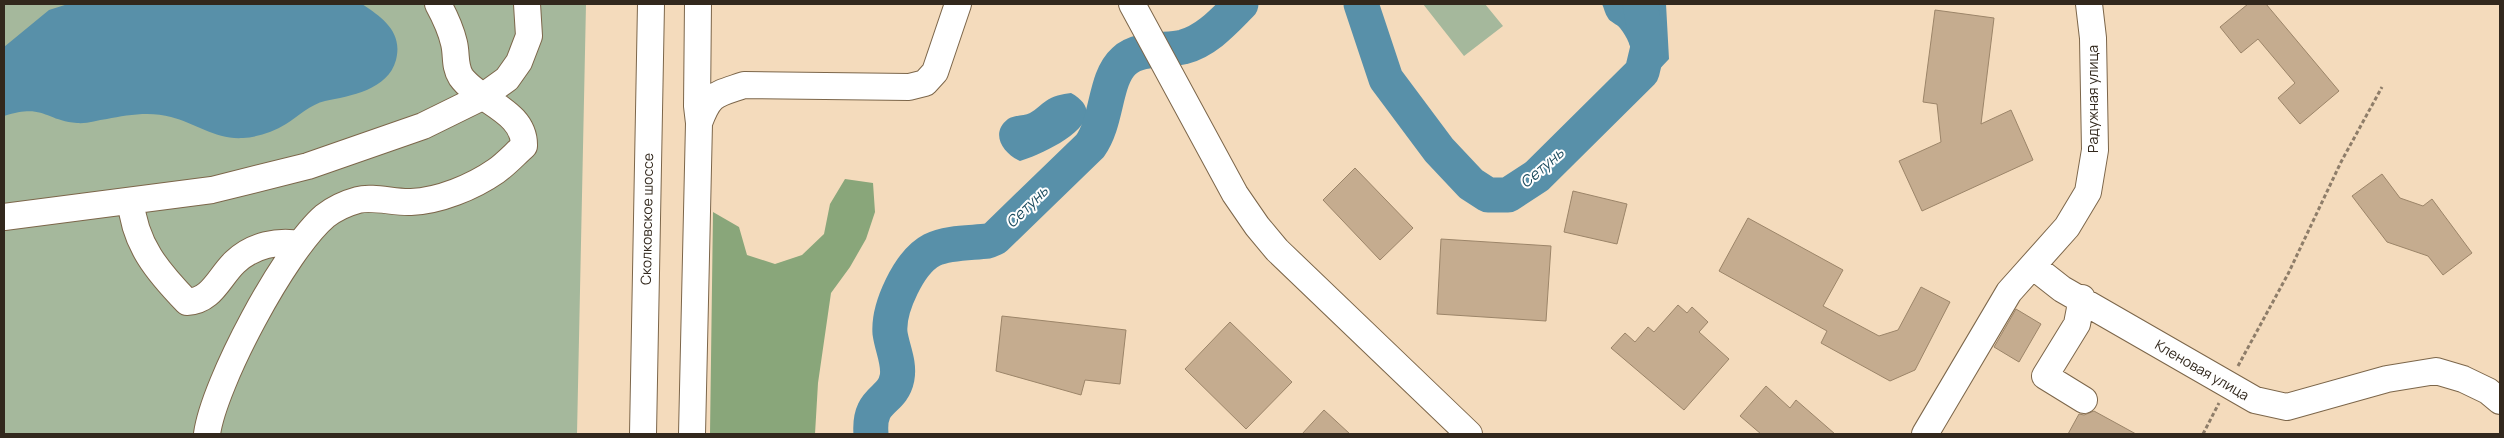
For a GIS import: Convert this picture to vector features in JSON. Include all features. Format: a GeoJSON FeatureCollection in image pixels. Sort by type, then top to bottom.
{"type":"FeatureCollection","features":[{"type":"Feature","properties":{"kind":"street"},"geometry":{"type":"LineString","coordinates":[[207,434],[210,415],[254,319],[300,244],[324,217],[337,208],[360,199],[411,202],[424,201],[449,194],[496,171],[524,146],[525,137],[505,112],[482,97],[462,78],[458,69],[455,44],[438,4]]}},
{"type":"Feature","properties":{"kind":"street"},"geometry":{"type":"LineString","coordinates":[[4,217],[212,190],[308,166],[423,126],[482,97],[507,79],[519,62],[529,36],[527,4]]}},
{"type":"Feature","properties":{"kind":"street","name":"Сколковское шоссе"},"geometry":{"type":"LineString","coordinates":[[643,434],[651,4]]}},
{"type":"Feature","properties":{"kind":"street"},"geometry":{"type":"LineString","coordinates":[[692,434],[699,123],[697,106],[698,4]]}},
{"type":"Feature","properties":{"kind":"street"},"geometry":{"type":"LineString","coordinates":[[699,123],[707,101],[718,94],[744,85],[909,87],[925,83],[935,72],[958,4]]}},
{"type":"Feature","properties":{"kind":"street","name":"Радужная улица"},"geometry":{"type":"LineString","coordinates":[[1925,434],[2009,292],[2034,267],[2067,227],[2088,192],[2096,150],[2093,38],[2089,4]]}},
{"type":"Feature","properties":{"kind":"street"},"geometry":{"type":"LineString","coordinates":[[1136,10],[1236,194],[1267,238],[1468,434]]}},
{"type":"Feature","properties":{"kind":"street"},"geometry":{"type":"LineString","coordinates":[[131,201],[133,222],[150,259],[187,302],[196,302],[208,296],[235,262],[248,252],[285,241],[300,244]]}},
{"type":"Feature","properties":{"kind":"street","name":"Кленовая улица"},"geometry":{"type":"LineString","coordinates":[[2034,267],[2062,289],[2082,298],[2255,400],[2286,407],[2387,380],[2436,371],[2463,379],[2488,391],[2500,401]]}},
{"type":"Feature","properties":{"kind":"street"},"geometry":{"type":"LineString","coordinates":[[2082,298],[2077,324],[2045,376],[2084,400]]}},
{"type":"Feature","properties":{"kind":"path"},"geometry":{"type":"LineString","coordinates":[[2203,434],[2288,274],[2341,162],[2382,87]]}},
{"type":"Feature","properties":{"kind":"green space"},"geometry":{"type":"Polygon","coordinates":[[[4,4],[586,4],[577,434],[4,434],[4,4]]]}},
{"type":"Feature","properties":{"kind":"green space"},"geometry":{"type":"Polygon","coordinates":[[[1423,4],[1485,4],[1503,26],[1464,56],[1423,4]]]}},
{"type":"Feature","properties":{"kind":"green space"},"geometry":{"type":"Polygon","coordinates":[[[845,179],[873,183],[875,212],[866,239],[850,267],[831,293],[818,383],[815,434],[710,434],[713,212],[739,227],[747,255],[775,264],[802,255],[824,234],[830,204],[845,179]]]}},
{"type":"Feature","properties":{"kind":"water"},"geometry":{"type":"Polygon","coordinates":[[[68,4],[362,4],[384,20],[390,27],[397,41],[396,60],[392,70],[377,85],[356,94],[320,103],[276,129],[260,135],[243,138],[224,136],[180,120],[155,114],[130,115],[81,123],[28,111],[4,116],[4,47],[49,10],[68,4]]]}},
{"type":"Feature","properties":{"kind":"water"},"geometry":{"type":"Polygon","coordinates":[[[1602,4],[1666,4],[1669,59],[1618,113],[1607,94],[1627,71],[1631,56],[1630,47],[1627,38],[1620,28],[1610,21],[1606,15],[1602,4]]]}},
{"type":"Feature","properties":{"kind":"water"},"geometry":{"type":"Polygon","coordinates":[[[1071,93],[1084,103],[1087,114],[1082,125],[1072,134],[1059,144],[1020,161],[1004,149],[999,137],[1002,125],[1008,119],[1030,113],[1052,98],[1071,93]]]}},
{"type":"Feature","properties":{"kind":"building"},"geometry":{"type":"Polygon","coordinates":[[[2248,4],[2266,4],[2339,91],[2300,124],[2278,98],[2295,83],[2258,39],[2241,53],[2220,27],[2248,4]]]}},
{"type":"Feature","properties":{"kind":"building"},"geometry":{"type":"Polygon","coordinates":[[[1935,10],[1994,18],[1981,124],[2011,110],[2033,160],[1922,211],[1899,161],[1941,142],[1937,104],[1923,102],[1935,10]]]}},
{"type":"Feature","properties":{"kind":"building"},"geometry":{"type":"Polygon","coordinates":[[[1355,168],[1413,228],[1380,260],[1323,200],[1355,168]]]}},
{"type":"Feature","properties":{"kind":"building"},"geometry":{"type":"Polygon","coordinates":[[[2382,174],[2400,198],[2423,206],[2432,199],[2472,253],[2443,275],[2428,256],[2387,242],[2352,196],[2382,174]]]}},
{"type":"Feature","properties":{"kind":"building"},"geometry":{"type":"Polygon","coordinates":[[[1573,191],[1627,204],[1617,244],[1564,232],[1573,191]]]}},
{"type":"Feature","properties":{"kind":"building"},"geometry":{"type":"Polygon","coordinates":[[[1748,218],[1843,270],[1823,306],[1879,336],[1898,330],[1921,287],[1950,302],[1915,370],[1890,381],[1821,343],[1827,331],[1719,271],[1748,218]]]}},
{"type":"Feature","properties":{"kind":"building"},"geometry":{"type":"Polygon","coordinates":[[[1441,239],[1551,246],[1546,321],[1437,314],[1441,239]]]}},
{"type":"Feature","properties":{"kind":"building"},"geometry":{"type":"Polygon","coordinates":[[[1678,305],[1687,313],[1692,307],[1708,322],[1699,332],[1729,359],[1684,410],[1611,348],[1625,333],[1635,342],[1648,327],[1654,332],[1678,305]]]}},
{"type":"Feature","properties":{"kind":"building"},"geometry":{"type":"Polygon","coordinates":[[[2016,309],[2041,324],[2019,362],[1994,347],[2016,309]]]}},
{"type":"Feature","properties":{"kind":"building"},"geometry":{"type":"Polygon","coordinates":[[[1002,316],[1126,330],[1120,384],[1085,380],[1081,395],[996,371],[1002,316]]]}},
{"type":"Feature","properties":{"kind":"building"},"geometry":{"type":"Polygon","coordinates":[[[1230,322],[1292,382],[1246,429],[1185,369],[1230,322]]]}},
{"type":"Feature","properties":{"kind":"building"},"geometry":{"type":"Polygon","coordinates":[[[1766,386],[1790,408],[1796,400],[1835,434],[1761,434],[1740,416],[1766,386]]]}},
{"type":"Feature","properties":{"kind":"building"},"geometry":{"type":"Polygon","coordinates":[[[1324,410],[1350,434],[1302,434],[1324,410]]]}},
{"type":"Feature","properties":{"kind":"building"},"geometry":{"type":"Polygon","coordinates":[[[2094,411],[2136,434],[2068,434],[2079,414],[2084,415],[2094,411]]]}},
{"type":"Feature","properties":{"kind":"waterway","name":"Сетунь"},"geometry":{"type":"LineString","coordinates":[[871,434],[873,413],[890,392],[897,378],[897,361],[890,333],[890,323],[896,299],[915,265],[924,256],[938,247],[988,241],[995,238],[1090,146],[1100,125],[1113,78],[1124,61],[1137,53],[1183,47],[1192,44],[1208,35],[1241,4]]}},
{"type":"Feature","properties":{"kind":"waterway","name":"Сетунь"},"geometry":{"type":"LineString","coordinates":[[1361,4],[1386,79],[1439,150],[1471,184],[1488,195],[1508,195],[1537,176],[1642,72],[1648,47],[1640,4]]}}]}
